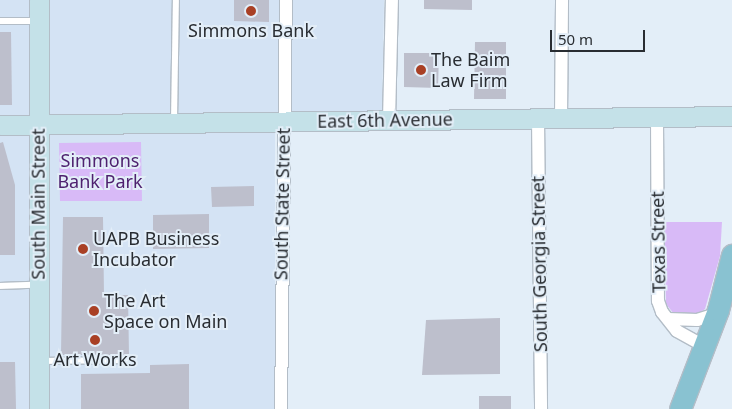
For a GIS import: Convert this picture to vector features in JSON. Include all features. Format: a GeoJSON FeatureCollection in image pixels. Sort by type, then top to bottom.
{"type":"FeatureCollection","features":[{"type":"Feature","properties":{"kind":"main road","name":"South Main Street"},"geometry":{"type":"LineString","coordinates":[[39,0],[37,125],[39,409]]}},
{"type":"Feature","properties":{"kind":"main road","name":"East 6th Avenue"},"geometry":{"type":"LineString","coordinates":[[0,125],[732,116]]}},
{"type":"Feature","properties":{"kind":"main road"},"geometry":{"type":"LineString","coordinates":[[680,409],[717,314],[732,255]]}},
{"type":"Feature","properties":{"kind":"street","name":"South State Street"},"geometry":{"type":"LineString","coordinates":[[281,409],[283,122],[286,0]]}},
{"type":"Feature","properties":{"kind":"street"},"geometry":{"type":"LineString","coordinates":[[389,120],[392,0]]}},
{"type":"Feature","properties":{"kind":"street"},"geometry":{"type":"LineString","coordinates":[[561,118],[562,0]]}},
{"type":"Feature","properties":{"kind":"street","name":"Texas Street"},"geometry":{"type":"LineString","coordinates":[[657,117],[658,301],[677,331],[704,346]]}},
{"type":"Feature","properties":{"kind":"street","name":"South Georgia Street"},"geometry":{"type":"LineString","coordinates":[[538,118],[541,409]]}},
{"type":"Feature","properties":{"kind":"street"},"geometry":{"type":"LineString","coordinates":[[668,319],[697,320],[717,314]]}},
{"type":"Feature","properties":{"kind":"lane"},"geometry":{"type":"LineString","coordinates":[[174,123],[176,0]]}},
{"type":"Feature","properties":{"kind":"lane"},"geometry":{"type":"LineString","coordinates":[[0,21],[38,21]]}},
{"type":"Feature","properties":{"kind":"lane"},"geometry":{"type":"LineString","coordinates":[[0,286],[38,285]]}},
{"type":"Feature","properties":{"kind":"lane"},"geometry":{"type":"LineString","coordinates":[[39,361],[129,360]]}},
{"type":"Feature","properties":{"kind":"shaded area"},"geometry":{"type":"Polygon","coordinates":[[[0,0],[384,0],[382,115],[275,127],[275,409],[0,409],[0,0]]]}},
{"type":"Feature","properties":{"kind":"green space","name":"Simmons Bank Park"},"geometry":{"type":"Polygon","coordinates":[[[141,142],[142,201],[60,201],[59,143],[141,142]]]}},
{"type":"Feature","properties":{"kind":"green space"},"geometry":{"type":"Polygon","coordinates":[[[664,222],[722,222],[720,256],[705,309],[698,314],[674,314],[666,304],[664,222]]]}},
{"type":"Feature","properties":{"kind":"building","name":"Simmons Bank"},"geometry":{"type":"Polygon","coordinates":[[[234,0],[269,0],[269,22],[234,21],[234,0]]]}},
{"type":"Feature","properties":{"kind":"building"},"geometry":{"type":"Polygon","coordinates":[[[424,0],[472,0],[472,10],[424,9],[424,0]]]}},
{"type":"Feature","properties":{"kind":"building"},"geometry":{"type":"Polygon","coordinates":[[[0,32],[11,32],[12,105],[0,105],[0,32]]]}},
{"type":"Feature","properties":{"kind":"building"},"geometry":{"type":"Polygon","coordinates":[[[475,42],[506,42],[506,99],[474,99],[475,42]]]}},
{"type":"Feature","properties":{"kind":"building","name":"The Baim Law Firm"},"geometry":{"type":"Polygon","coordinates":[[[404,53],[439,53],[438,88],[404,87],[404,53]]]}},
{"type":"Feature","properties":{"kind":"building"},"geometry":{"type":"Polygon","coordinates":[[[3,142],[15,185],[15,255],[0,255],[0,143],[3,142]]]}},
{"type":"Feature","properties":{"kind":"building"},"geometry":{"type":"Polygon","coordinates":[[[254,186],[254,206],[212,207],[211,187],[254,186]]]}},
{"type":"Feature","properties":{"kind":"building"},"geometry":{"type":"Polygon","coordinates":[[[209,214],[209,248],[153,249],[153,215],[209,214]]]}},
{"type":"Feature","properties":{"kind":"building"},"geometry":{"type":"Polygon","coordinates":[[[63,217],[103,217],[104,295],[128,295],[129,355],[61,355],[63,217]]]}},
{"type":"Feature","properties":{"kind":"building"},"geometry":{"type":"Polygon","coordinates":[[[500,318],[500,374],[422,375],[426,320],[500,318]]]}},
{"type":"Feature","properties":{"kind":"building"},"geometry":{"type":"Polygon","coordinates":[[[0,362],[15,362],[16,409],[0,409],[0,362]]]}},
{"type":"Feature","properties":{"kind":"building"},"geometry":{"type":"Polygon","coordinates":[[[189,364],[189,409],[81,409],[81,374],[150,373],[150,365],[189,364]]]}},
{"type":"Feature","properties":{"kind":"building"},"geometry":{"type":"Polygon","coordinates":[[[479,396],[511,396],[511,409],[479,409],[479,396]]]}},
{"type":"Feature","properties":{"kind":"place","name":"Simmons Bank"},"geometry":{"type":"Point","coordinates":[251,11]}},
{"type":"Feature","properties":{"kind":"place","name":"The Baim Law Firm"},"geometry":{"type":"Point","coordinates":[421,70]}},
{"type":"Feature","properties":{"kind":"place","name":"UAPB Business Incubator"},"geometry":{"type":"Point","coordinates":[83,249]}},
{"type":"Feature","properties":{"kind":"place","name":"The Art Space on Main"},"geometry":{"type":"Point","coordinates":[94,311]}},
{"type":"Feature","properties":{"kind":"place","name":"Art Works"},"geometry":{"type":"Point","coordinates":[95,340]}}]}
